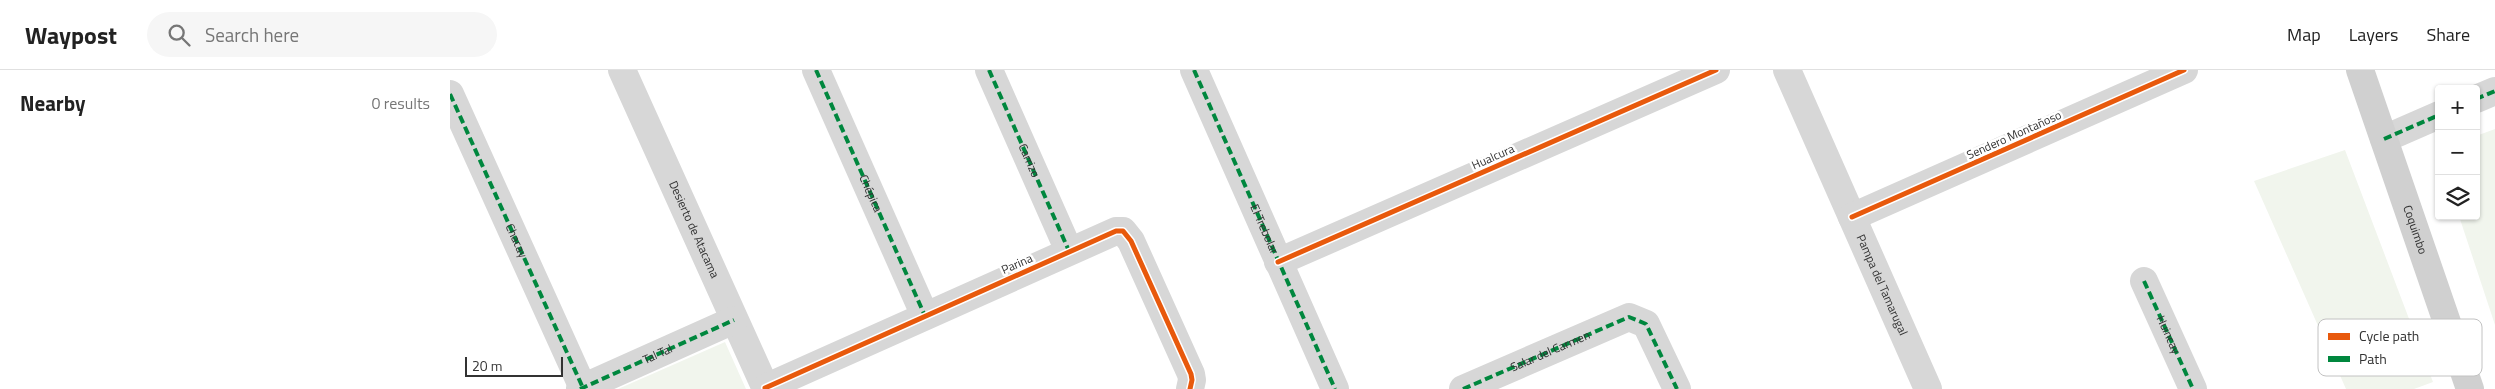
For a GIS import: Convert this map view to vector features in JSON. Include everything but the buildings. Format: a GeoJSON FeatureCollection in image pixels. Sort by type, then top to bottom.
{"type":"FeatureCollection","features":[{"type":"Feature","properties":{"kind":"street","name":"Desierto de Atacama"},"geometry":{"type":"LineString","coordinates":[[622,70],[765,389]]}},
{"type":"Feature","properties":{"kind":"street","name":"Chépica"},"geometry":{"type":"LineString","coordinates":[[816,70],[925,316]]}},
{"type":"Feature","properties":{"kind":"street","name":"Carrizo"},"geometry":{"type":"LineString","coordinates":[[989,70],[1069,251]]}},
{"type":"Feature","properties":{"kind":"street","name":"Hualcura"},"geometry":{"type":"LineString","coordinates":[[1278,262],[1716,70]]}},
{"type":"Feature","properties":{"kind":"street","name":"Pampa del Tamarugal"},"geometry":{"type":"LineString","coordinates":[[1787,70],[1928,389]]}},
{"type":"Feature","properties":{"kind":"street","name":"Sendero Montañoso"},"geometry":{"type":"LineString","coordinates":[[1852,218],[2184,70]]}},
{"type":"Feature","properties":{"kind":"street","name":"Coquimbo"},"geometry":{"type":"LineString","coordinates":[[2360,70],[2446,319]]}},
{"type":"Feature","properties":{"kind":"street","name":"El Trebolar"},"geometry":{"type":"LineString","coordinates":[[1203,73],[1278,262],[1335,389]]}},
{"type":"Feature","properties":{"kind":"street"},"geometry":{"type":"LineString","coordinates":[[2480,97],[2495,91]]}},
{"type":"Feature","properties":{"kind":"street","name":"Chacay"},"geometry":{"type":"LineString","coordinates":[[450,94],[581,388]]}},
{"type":"Feature","properties":{"kind":"street"},"geometry":{"type":"LineString","coordinates":[[2384,139],[2435,117]]}},
{"type":"Feature","properties":{"kind":"street","name":"Parina"},"geometry":{"type":"LineString","coordinates":[[765,389],[1116,231],[1128,235],[1191,374],[1191,388]]}},
{"type":"Feature","properties":{"kind":"street","name":"Huincay"},"geometry":{"type":"LineString","coordinates":[[2144,281],[2193,389]]}},
{"type":"Feature","properties":{"kind":"street","name":"Salar del Carmen"},"geometry":{"type":"LineString","coordinates":[[1463,389],[1620,319],[1629,317],[1638,319],[1646,324],[1677,389]]}},
{"type":"Feature","properties":{"kind":"street","name":"Tal Tal"},"geometry":{"type":"LineString","coordinates":[[581,388],[734,320]]}},
{"type":"Feature","properties":{"kind":"street","name":"Coquimbo"},"geometry":{"type":"LineString","coordinates":[[2466,376],[2470,389]]}},
{"type":"Feature","properties":{"kind":"shaded area"},"geometry":{"type":"Polygon","coordinates":[[[2495,129],[2495,325],[2460,220],[2480,220],[2480,135],[2495,129]]]}},
{"type":"Feature","properties":{"kind":"shaded area"},"geometry":{"type":"Polygon","coordinates":[[[2345,150],[2409,319],[2318,319],[2318,326],[2254,181],[2345,150]]]}},
{"type":"Feature","properties":{"kind":"shaded area"},"geometry":{"type":"Polygon","coordinates":[[[725,342],[746,389],[618,389],[725,342]]]}},
{"type":"Feature","properties":{"kind":"shaded area"},"geometry":{"type":"Polygon","coordinates":[[[2340,376],[2431,376],[2433,382],[2414,389],[2346,389],[2340,376]]]}},
{"type":"Feature","properties":{"kind":"marked path"},"geometry":{"type":"LineString","coordinates":[[816,70],[925,316]]}},
{"type":"Feature","properties":{"kind":"marked path"},"geometry":{"type":"LineString","coordinates":[[989,70],[1069,251]]}},
{"type":"Feature","properties":{"kind":"marked path"},"geometry":{"type":"LineString","coordinates":[[1194,70],[1335,389]]}},
{"type":"Feature","properties":{"kind":"marked path"},"geometry":{"type":"LineString","coordinates":[[2480,97],[2495,91]]}},
{"type":"Feature","properties":{"kind":"marked path"},"geometry":{"type":"LineString","coordinates":[[450,94],[583,388]]}},
{"type":"Feature","properties":{"kind":"marked path"},"geometry":{"type":"LineString","coordinates":[[2384,139],[2435,117]]}},
{"type":"Feature","properties":{"kind":"marked path"},"geometry":{"type":"LineString","coordinates":[[2144,281],[2193,389]]}},
{"type":"Feature","properties":{"kind":"marked path"},"geometry":{"type":"LineString","coordinates":[[1463,389],[1629,317],[1646,324],[1677,389]]}},
{"type":"Feature","properties":{"kind":"marked path"},"geometry":{"type":"LineString","coordinates":[[580,389],[734,320]]}},
{"type":"Feature","properties":{"kind":"cycle path"},"geometry":{"type":"LineString","coordinates":[[1278,262],[1716,70]]}},
{"type":"Feature","properties":{"kind":"cycle path"},"geometry":{"type":"LineString","coordinates":[[1852,217],[2184,70]]}},
{"type":"Feature","properties":{"kind":"cycle path"},"geometry":{"type":"LineString","coordinates":[[765,388],[1116,231],[1123,231],[1131,241],[1191,374],[1190,389]]}}]}
